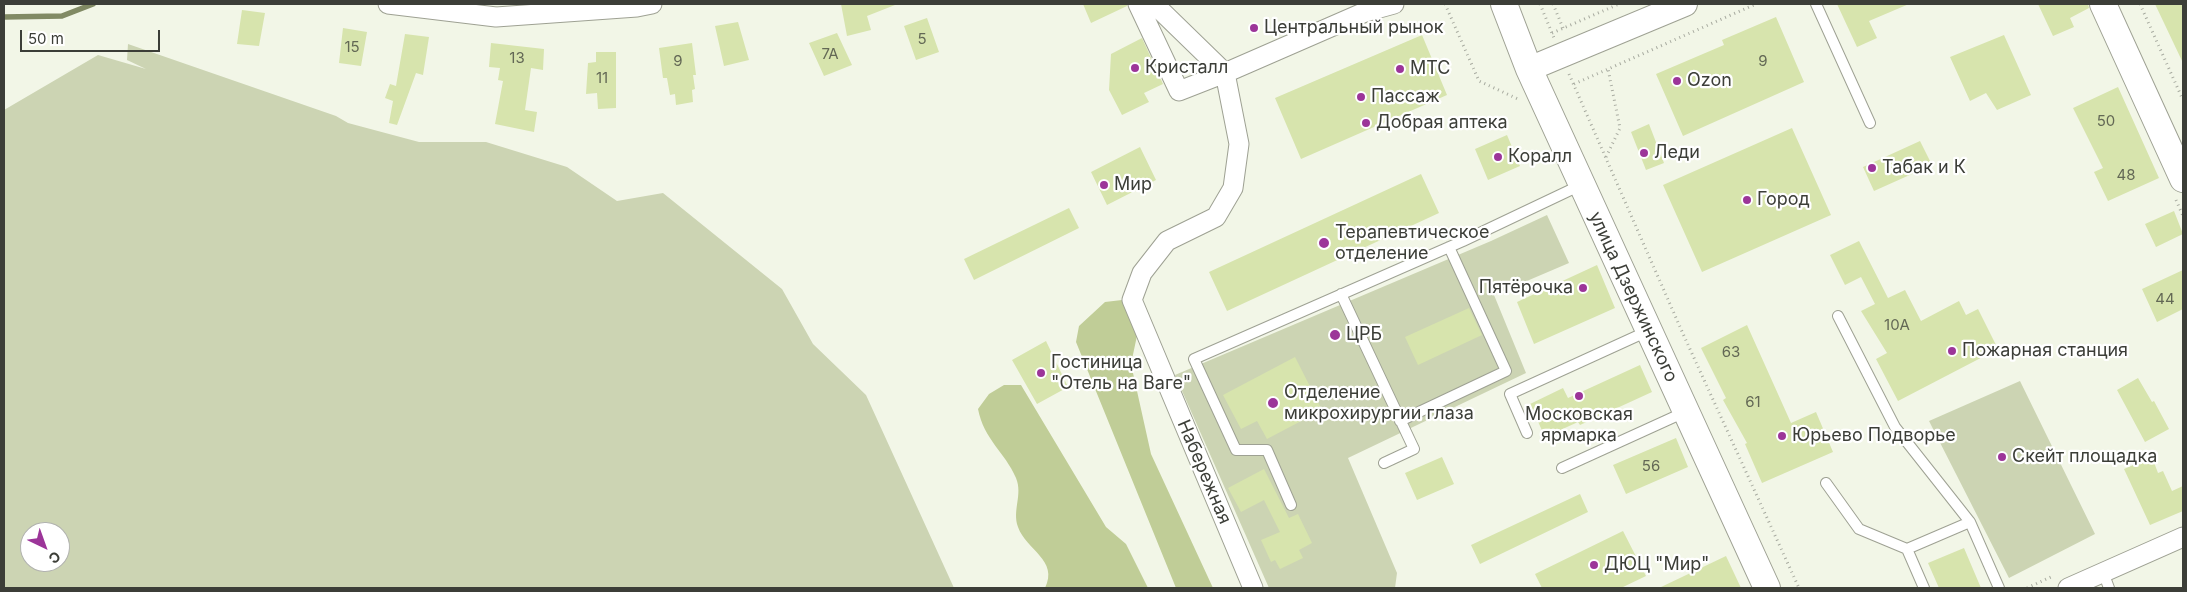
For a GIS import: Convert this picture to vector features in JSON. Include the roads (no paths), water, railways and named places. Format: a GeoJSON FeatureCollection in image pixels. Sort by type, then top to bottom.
{"type":"FeatureCollection","features":[{"type":"Feature","properties":{"kind":"main road","name":"улица Дзержинского"},"geometry":{"type":"LineString","coordinates":[[1504,4],[1529,69],[1581,185],[1767,588]]}},
{"type":"Feature","properties":{"kind":"main road"},"geometry":{"type":"LineString","coordinates":[[2103,4],[2183,178]]}},
{"type":"Feature","properties":{"kind":"street"},"geometry":{"type":"LineString","coordinates":[[388,4],[496,17],[637,7],[652,4]]}},
{"type":"Feature","properties":{"kind":"street"},"geometry":{"type":"LineString","coordinates":[[1138,4],[1179,91],[1366,12],[1394,4]]}},
{"type":"Feature","properties":{"kind":"street"},"geometry":{"type":"LineString","coordinates":[[1154,4],[1225,73]]}},
{"type":"Feature","properties":{"kind":"street"},"geometry":{"type":"LineString","coordinates":[[1529,69],[1685,4]]}},
{"type":"Feature","properties":{"kind":"street","name":"Набережная"},"geometry":{"type":"LineString","coordinates":[[1225,73],[1239,144],[1233,188],[1216,217],[1166,241],[1142,273],[1132,300],[1252,588]]}},
{"type":"Feature","properties":{"kind":"street"},"geometry":{"type":"LineString","coordinates":[[2068,588],[2106,580],[2183,537]]}},
{"type":"Feature","properties":{"kind":"lane"},"geometry":{"type":"LineString","coordinates":[[1816,4],[1870,123]]}},
{"type":"Feature","properties":{"kind":"lane"},"geometry":{"type":"LineString","coordinates":[[1292,505],[1267,450],[1236,450],[1194,359],[1449,247],[1581,185]]}},
{"type":"Feature","properties":{"kind":"lane"},"geometry":{"type":"LineString","coordinates":[[1400,421],[1506,371],[1449,247]]}},
{"type":"Feature","properties":{"kind":"lane"},"geometry":{"type":"LineString","coordinates":[[1341,294],[1414,450],[1384,463]]}},
{"type":"Feature","properties":{"kind":"lane"},"geometry":{"type":"LineString","coordinates":[[1838,316],[1895,427],[1970,522],[1999,588]]}},
{"type":"Feature","properties":{"kind":"lane"},"geometry":{"type":"LineString","coordinates":[[1528,433],[1510,394],[1649,330]]}},
{"type":"Feature","properties":{"kind":"lane"},"geometry":{"type":"LineString","coordinates":[[1562,468],[1686,411]]}},
{"type":"Feature","properties":{"kind":"lane"},"geometry":{"type":"LineString","coordinates":[[1826,483],[1859,529],[1907,549],[1924,588]]}},
{"type":"Feature","properties":{"kind":"lane"},"geometry":{"type":"LineString","coordinates":[[1907,549],[1970,522]]}},
{"type":"Feature","properties":{"kind":"waterway"},"geometry":{"type":"LineString","coordinates":[[4,17],[62,16],[93,4]]}},
{"type":"Feature","properties":{"kind":"place","name":"Центральный рынок"},"geometry":{"type":"Point","coordinates":[1254,28]}},
{"type":"Feature","properties":{"kind":"place","name":"Кристалл"},"geometry":{"type":"Point","coordinates":[1135,68]}},
{"type":"Feature","properties":{"kind":"place","name":"МТС"},"geometry":{"type":"Point","coordinates":[1400,69]}},
{"type":"Feature","properties":{"kind":"place","name":"Ozon"},"geometry":{"type":"Point","coordinates":[1677,81]}},
{"type":"Feature","properties":{"kind":"place","name":"Пассаж"},"geometry":{"type":"Point","coordinates":[1361,97]}},
{"type":"Feature","properties":{"kind":"place","name":"Добрая аптека"},"geometry":{"type":"Point","coordinates":[1366,123]}},
{"type":"Feature","properties":{"kind":"place","name":"Леди"},"geometry":{"type":"Point","coordinates":[1644,153]}},
{"type":"Feature","properties":{"kind":"place","name":"Коралл"},"geometry":{"type":"Point","coordinates":[1498,157]}},
{"type":"Feature","properties":{"kind":"place","name":"Табак и К"},"geometry":{"type":"Point","coordinates":[1872,168]}},
{"type":"Feature","properties":{"kind":"place","name":"Мир"},"geometry":{"type":"Point","coordinates":[1104,185]}},
{"type":"Feature","properties":{"kind":"place","name":"Город"},"geometry":{"type":"Point","coordinates":[1747,200]}},
{"type":"Feature","properties":{"kind":"place","name":"Терапевтическое отделение"},"geometry":{"type":"Point","coordinates":[1324,243]}},
{"type":"Feature","properties":{"kind":"place","name":"Пятёрочка"},"geometry":{"type":"Point","coordinates":[1583,288]}},
{"type":"Feature","properties":{"kind":"place","name":"ЦРБ"},"geometry":{"type":"Point","coordinates":[1335,335]}},
{"type":"Feature","properties":{"kind":"place","name":"Пожарная станция"},"geometry":{"type":"Point","coordinates":[1952,351]}},
{"type":"Feature","properties":{"kind":"place","name":"Гостиница \"Отель на Ваге\""},"geometry":{"type":"Point","coordinates":[1041,373]}},
{"type":"Feature","properties":{"kind":"place","name":"Московская ярмарка"},"geometry":{"type":"Point","coordinates":[1579,396]}},
{"type":"Feature","properties":{"kind":"place","name":"Отделение микрохирургии глаза"},"geometry":{"type":"Point","coordinates":[1273,403]}},
{"type":"Feature","properties":{"kind":"place","name":"Юрьево Подворье"},"geometry":{"type":"Point","coordinates":[1782,436]}},
{"type":"Feature","properties":{"kind":"place","name":"Скейт площадка"},"geometry":{"type":"Point","coordinates":[2002,457]}},
{"type":"Feature","properties":{"kind":"place","name":"ДЮЦ \"Мир\""},"geometry":{"type":"Point","coordinates":[1594,565]}}]}
